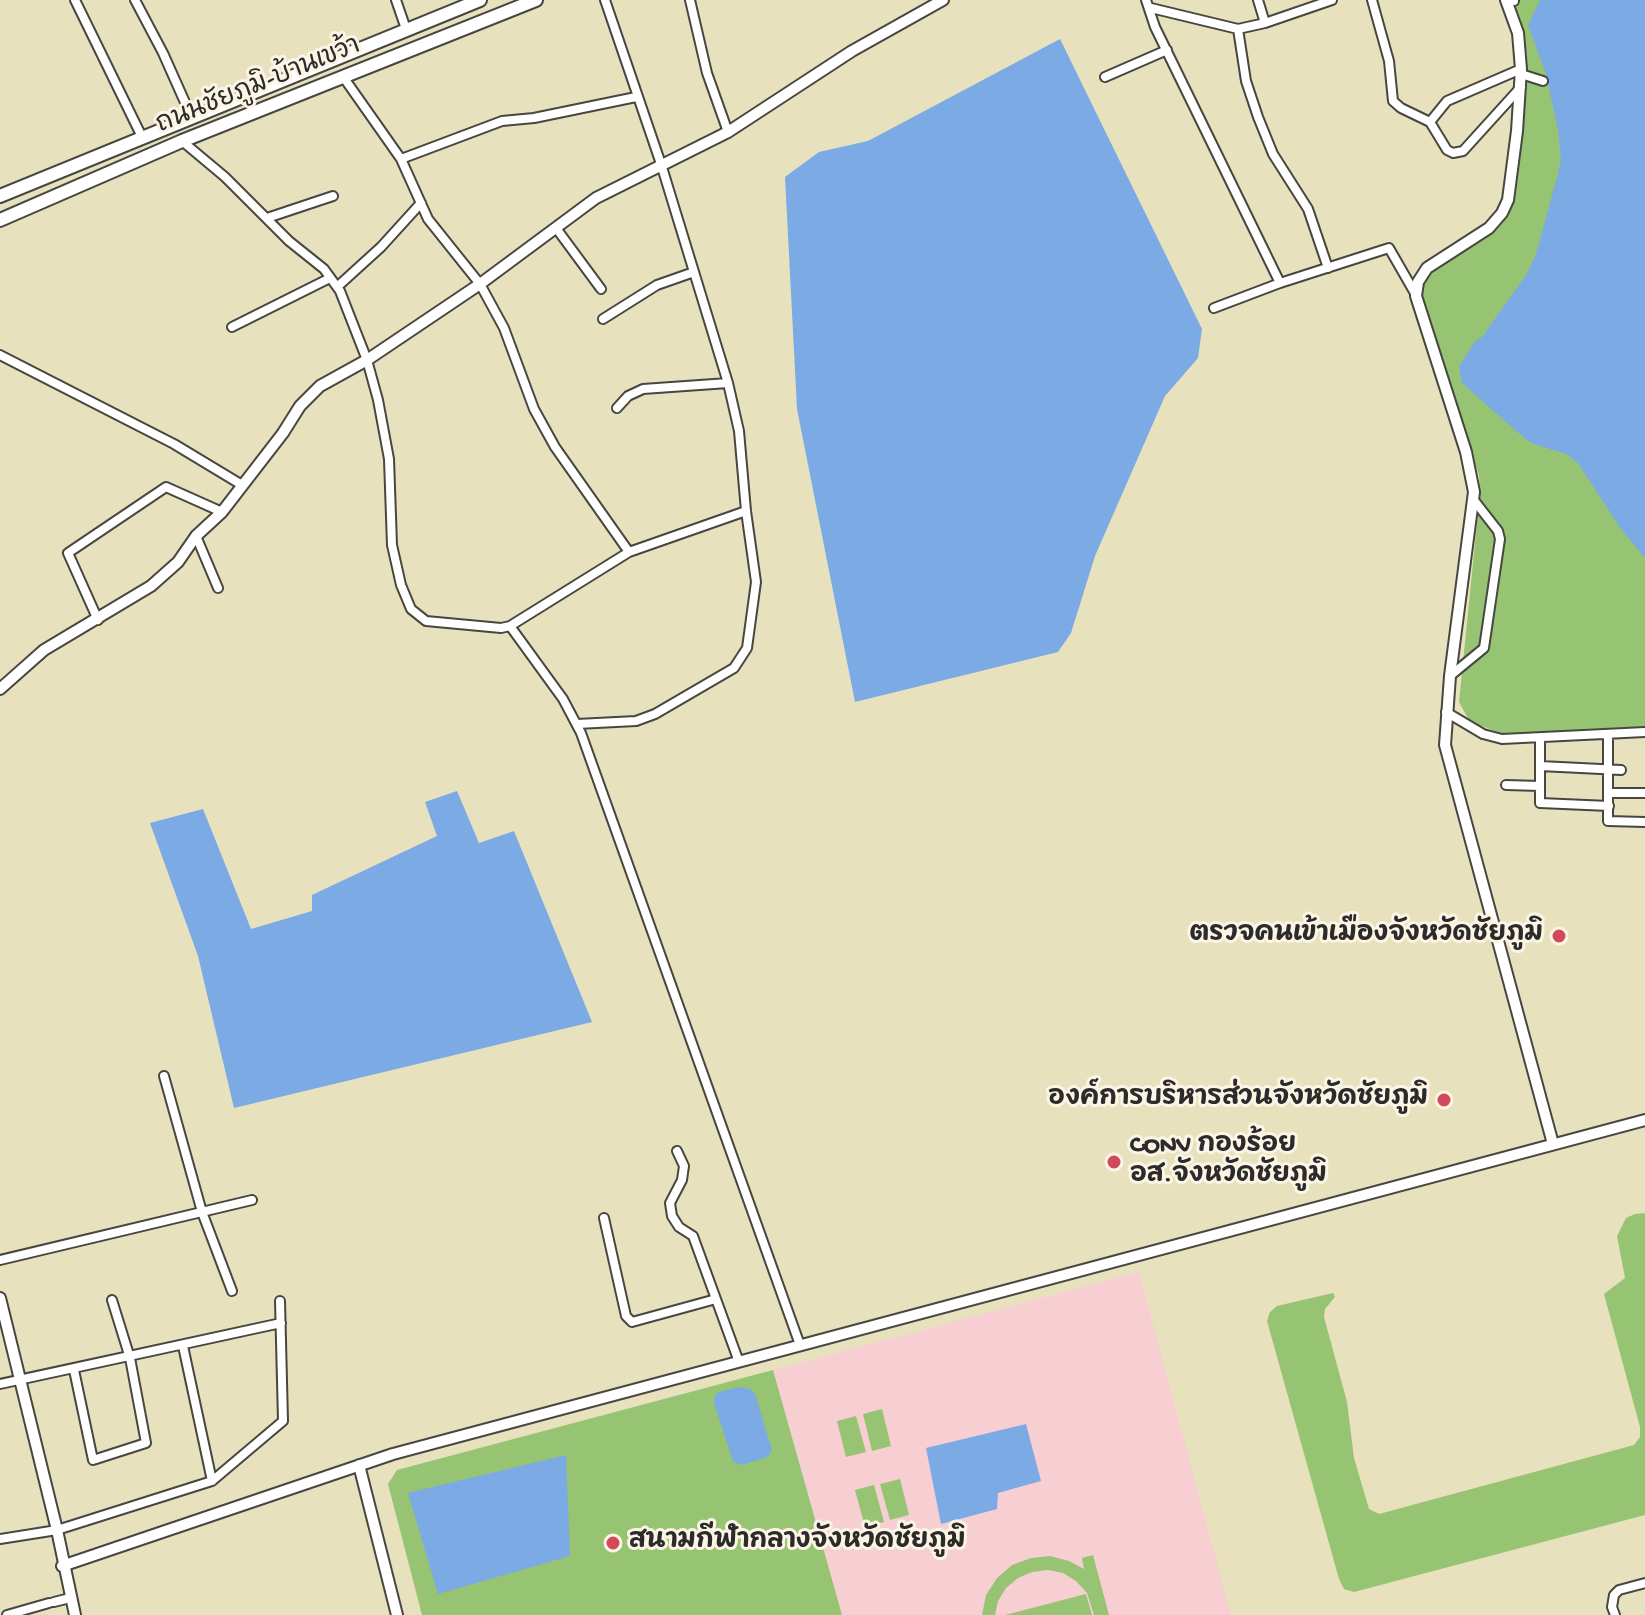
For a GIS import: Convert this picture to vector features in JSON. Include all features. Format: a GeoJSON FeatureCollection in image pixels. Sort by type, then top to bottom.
{"type":"FeatureCollection","features":[{"type":"Feature","properties":{"kind":"main road","name":"ถนนชัยภูมิ-บ้านเขว้า"},"geometry":{"type":"LineString","coordinates":[[0,196],[480,0]]}},
{"type":"Feature","properties":{"kind":"main road","name":"ถนนชัยภูมิ-บ้านเขว้า"},"geometry":{"type":"LineString","coordinates":[[0,220],[182,141],[536,0]]}},
{"type":"Feature","properties":{"kind":"street"},"geometry":{"type":"LineString","coordinates":[[75,0],[142,137]]}},
{"type":"Feature","properties":{"kind":"street"},"geometry":{"type":"LineString","coordinates":[[135,0],[192,118]]}},
{"type":"Feature","properties":{"kind":"street"},"geometry":{"type":"LineString","coordinates":[[396,0],[406,29]]}},
{"type":"Feature","properties":{"kind":"street"},"geometry":{"type":"LineString","coordinates":[[577,724],[636,721],[655,714],[734,668],[747,648],[756,582],[739,431],[728,383],[661,164],[605,0]]}},
{"type":"Feature","properties":{"kind":"street"},"geometry":{"type":"LineString","coordinates":[[690,0],[707,73],[728,132]]}},
{"type":"Feature","properties":{"kind":"street"},"geometry":{"type":"LineString","coordinates":[[0,689],[44,650],[151,586],[178,562],[196,536],[222,512],[300,406],[320,386],[367,360],[480,284],[596,198],[728,132],[852,51],[943,0]]}},
{"type":"Feature","properties":{"kind":"street"},"geometry":{"type":"LineString","coordinates":[[1258,0],[1265,23]]}},
{"type":"Feature","properties":{"kind":"street"},"geometry":{"type":"LineString","coordinates":[[1148,4],[1238,29],[1332,0]]}},
{"type":"Feature","properties":{"kind":"street"},"geometry":{"type":"LineString","coordinates":[[1372,0],[1389,61],[1393,101],[1430,122],[1447,150],[1453,153],[1463,151],[1521,87]]}},
{"type":"Feature","properties":{"kind":"street"},"geometry":{"type":"LineString","coordinates":[[1416,296],[1418,282],[1427,268],[1489,228],[1502,213],[1512,183],[1521,71],[1518,33],[1511,1]]}},
{"type":"Feature","properties":{"kind":"street"},"geometry":{"type":"LineString","coordinates":[[1148,4],[1155,27],[1280,283]]}},
{"type":"Feature","properties":{"kind":"street"},"geometry":{"type":"LineString","coordinates":[[1238,29],[1246,81],[1258,117],[1273,154],[1308,209],[1328,268]]}},
{"type":"Feature","properties":{"kind":"street"},"geometry":{"type":"LineString","coordinates":[[1105,77],[1167,50]]}},
{"type":"Feature","properties":{"kind":"street"},"geometry":{"type":"LineString","coordinates":[[1430,122],[1447,101],[1521,71],[1543,81]]}},
{"type":"Feature","properties":{"kind":"street"},"geometry":{"type":"LineString","coordinates":[[344,78],[401,159],[428,219],[480,284],[517,356],[534,409],[555,447],[629,552]]}},
{"type":"Feature","properties":{"kind":"street"},"geometry":{"type":"LineString","coordinates":[[401,159],[502,121],[534,118],[636,97]]}},
{"type":"Feature","properties":{"kind":"street"},"geometry":{"type":"LineString","coordinates":[[182,141],[225,177],[337,287],[367,360],[378,400],[389,459],[392,545],[401,585],[411,609],[426,621],[501,628],[510,626],[629,552],[746,511]]}},
{"type":"Feature","properties":{"kind":"street"},"geometry":{"type":"LineString","coordinates":[[267,218],[333,196]]}},
{"type":"Feature","properties":{"kind":"street"},"geometry":{"type":"LineString","coordinates":[[337,287],[381,247],[421,203]]}},
{"type":"Feature","properties":{"kind":"street"},"geometry":{"type":"LineString","coordinates":[[556,228],[601,289]]}},
{"type":"Feature","properties":{"kind":"street"},"geometry":{"type":"LineString","coordinates":[[1214,308],[1389,248],[1416,296],[1472,473],[1473,499],[1450,676],[1445,745],[1553,1144]]}},
{"type":"Feature","properties":{"kind":"street"},"geometry":{"type":"LineString","coordinates":[[603,319],[657,285],[694,272]]}},
{"type":"Feature","properties":{"kind":"street"},"geometry":{"type":"LineString","coordinates":[[232,327],[330,278]]}},
{"type":"Feature","properties":{"kind":"street"},"geometry":{"type":"LineString","coordinates":[[0,355],[174,444],[242,485]]}},
{"type":"Feature","properties":{"kind":"street"},"geometry":{"type":"LineString","coordinates":[[617,408],[628,396],[643,389],[728,383]]}},
{"type":"Feature","properties":{"kind":"street"},"geometry":{"type":"LineString","coordinates":[[98,620],[68,553],[166,487],[222,512]]}},
{"type":"Feature","properties":{"kind":"street"},"geometry":{"type":"LineString","coordinates":[[1450,676],[1484,648],[1500,539],[1498,531],[1473,499]]}},
{"type":"Feature","properties":{"kind":"street"},"geometry":{"type":"LineString","coordinates":[[196,536],[218,588]]}},
{"type":"Feature","properties":{"kind":"street"},"geometry":{"type":"LineString","coordinates":[[510,626],[563,699],[577,724],[800,1345]]}},
{"type":"Feature","properties":{"kind":"street"},"geometry":{"type":"LineString","coordinates":[[1446,712],[1483,734],[1502,739],[1645,732]]}},
{"type":"Feature","properties":{"kind":"street"},"geometry":{"type":"LineString","coordinates":[[1608,735],[1608,821],[1645,822]]}},
{"type":"Feature","properties":{"kind":"street"},"geometry":{"type":"LineString","coordinates":[[1540,738],[1540,803],[1609,806]]}},
{"type":"Feature","properties":{"kind":"street"},"geometry":{"type":"LineString","coordinates":[[1540,766],[1621,770]]}},
{"type":"Feature","properties":{"kind":"street"},"geometry":{"type":"LineString","coordinates":[[1506,785],[1540,786]]}},
{"type":"Feature","properties":{"kind":"street"},"geometry":{"type":"LineString","coordinates":[[1609,793],[1645,793]]}},
{"type":"Feature","properties":{"kind":"street"},"geometry":{"type":"LineString","coordinates":[[164,1076],[202,1212],[232,1291]]}},
{"type":"Feature","properties":{"kind":"street"},"geometry":{"type":"LineString","coordinates":[[62,1566],[393,1454],[1645,1120]]}},
{"type":"Feature","properties":{"kind":"street"},"geometry":{"type":"LineString","coordinates":[[677,1151],[684,1166],[682,1180],[670,1203],[672,1216],[679,1227],[693,1236],[739,1362]]}},
{"type":"Feature","properties":{"kind":"street"},"geometry":{"type":"LineString","coordinates":[[0,1260],[252,1200]]}},
{"type":"Feature","properties":{"kind":"street"},"geometry":{"type":"LineString","coordinates":[[604,1218],[626,1316],[632,1322],[716,1299]]}},
{"type":"Feature","properties":{"kind":"street"},"geometry":{"type":"LineString","coordinates":[[0,1298],[75,1615]]}},
{"type":"Feature","properties":{"kind":"street"},"geometry":{"type":"LineString","coordinates":[[74,1370],[93,1460],[146,1443],[130,1358],[112,1300]]}},
{"type":"Feature","properties":{"kind":"street"},"geometry":{"type":"LineString","coordinates":[[0,1539],[57,1530],[212,1481],[283,1421],[280,1301]]}},
{"type":"Feature","properties":{"kind":"street"},"geometry":{"type":"LineString","coordinates":[[0,1384],[281,1323]]}},
{"type":"Feature","properties":{"kind":"street"},"geometry":{"type":"LineString","coordinates":[[183,1346],[212,1481]]}},
{"type":"Feature","properties":{"kind":"street"},"geometry":{"type":"LineString","coordinates":[[359,1465],[397,1615]]}},
{"type":"Feature","properties":{"kind":"street"},"geometry":{"type":"LineString","coordinates":[[1615,1615],[1612,1607],[1614,1595],[1619,1590],[1645,1583]]}},
{"type":"Feature","properties":{"kind":"street"},"geometry":{"type":"LineString","coordinates":[[7,1615],[70,1598]]}},
{"type":"Feature","properties":{"kind":"shaded area"},"geometry":{"type":"Polygon","coordinates":[[[1139,1272],[1231,1615],[842,1615],[773,1370],[1139,1272]]]}},
{"type":"Feature","properties":{"kind":"green space"},"geometry":{"type":"Polygon","coordinates":[[[1511,0],[1645,0],[1645,728],[1504,734],[1470,722],[1459,702],[1480,493],[1479,476],[1419,286],[1427,274],[1510,205],[1516,185],[1527,55],[1522,28],[1511,0]]]}},
{"type":"Feature","properties":{"kind":"green space"},"geometry":{"type":"Polygon","coordinates":[[[1645,1213],[1645,1515],[1354,1592],[1344,1589],[1267,1321],[1270,1312],[1277,1306],[1333,1293],[1335,1297],[1325,1309],[1324,1317],[1347,1402],[1354,1458],[1369,1509],[1379,1514],[1634,1445],[1640,1437],[1640,1427],[1604,1294],[1625,1278],[1617,1236],[1626,1218],[1645,1213]]]}},
{"type":"Feature","properties":{"kind":"green space","name":"สนามกีฬากลางจังหวัดชัยภูมิ"},"geometry":{"type":"Polygon","coordinates":[[[773,1370],[842,1615],[422,1615],[388,1484],[397,1470],[773,1370]]]}},
{"type":"Feature","properties":{"kind":"green space"},"geometry":{"type":"Polygon","coordinates":[[[882,1409],[891,1446],[872,1451],[863,1414],[882,1409]]]}},
{"type":"Feature","properties":{"kind":"green space"},"geometry":{"type":"Polygon","coordinates":[[[856,1416],[866,1452],[846,1457],[837,1421],[856,1416]]]}},
{"type":"Feature","properties":{"kind":"green space"},"geometry":{"type":"Polygon","coordinates":[[[900,1479],[909,1515],[890,1520],[880,1484],[900,1479]]]}},
{"type":"Feature","properties":{"kind":"green space"},"geometry":{"type":"Polygon","coordinates":[[[874,1485],[884,1522],[865,1527],[855,1490],[874,1485]]]}},
{"type":"Feature","properties":{"kind":"green space"},"geometry":{"type":"Polygon","coordinates":[[[1093,1555],[1109,1615],[1094,1615],[1087,1593],[1076,1581],[1063,1573],[1048,1570],[1018,1578],[1006,1588],[998,1601],[995,1615],[982,1615],[986,1595],[997,1578],[1012,1565],[1031,1558],[1050,1556],[1084,1569],[1082,1558],[1093,1555]]]}},
{"type":"Feature","properties":{"kind":"green space"},"geometry":{"type":"Polygon","coordinates":[[[1086,1594],[1092,1615],[1005,1615],[1086,1594]]]}},
{"type":"Feature","properties":{"kind":"water"},"geometry":{"type":"Polygon","coordinates":[[[1540,0],[1645,0],[1645,558],[1621,529],[1578,463],[1566,454],[1531,443],[1462,383],[1459,367],[1526,275],[1536,254],[1561,160],[1546,74],[1528,25],[1540,0]]]}},
{"type":"Feature","properties":{"kind":"water"},"geometry":{"type":"Polygon","coordinates":[[[1060,39],[1202,329],[1198,358],[1165,396],[1095,556],[1071,633],[1058,652],[855,702],[797,409],[785,177],[819,152],[868,141],[1060,39]]]}},
{"type":"Feature","properties":{"kind":"water"},"geometry":{"type":"Polygon","coordinates":[[[457,791],[479,843],[514,831],[592,1022],[234,1108],[198,956],[150,823],[203,809],[251,929],[312,911],[312,895],[437,836],[425,802],[457,791]]]}},
{"type":"Feature","properties":{"kind":"water"},"geometry":{"type":"Polygon","coordinates":[[[739,1387],[750,1389],[755,1394],[772,1450],[768,1457],[741,1465],[733,1461],[714,1403],[714,1397],[719,1392],[739,1387]]]}},
{"type":"Feature","properties":{"kind":"water"},"geometry":{"type":"Polygon","coordinates":[[[1026,1424],[1041,1481],[998,1493],[997,1509],[941,1524],[926,1448],[1026,1424]]]}},
{"type":"Feature","properties":{"kind":"water"},"geometry":{"type":"Polygon","coordinates":[[[566,1455],[570,1556],[438,1594],[408,1493],[566,1455]]]}},
{"type":"Feature","properties":{"kind":"place","name":"ตรวจคนเข้าเมืองจังหวัดชัยภูมิ"},"geometry":{"type":"Point","coordinates":[1559,936]}},
{"type":"Feature","properties":{"kind":"place","name":"องค์การบริหารส่วนจังหวัดชัยภูมิ"},"geometry":{"type":"Point","coordinates":[1444,1100]}},
{"type":"Feature","properties":{"kind":"place","name":"CONV กองร้อย อส.จังหวัดชัยภูมิ"},"geometry":{"type":"Point","coordinates":[1114,1162]}},
{"type":"Feature","properties":{"kind":"place","name":"สนามกีฬากลางจังหวัดชัยภูมิ"},"geometry":{"type":"Point","coordinates":[613,1543]}}]}
